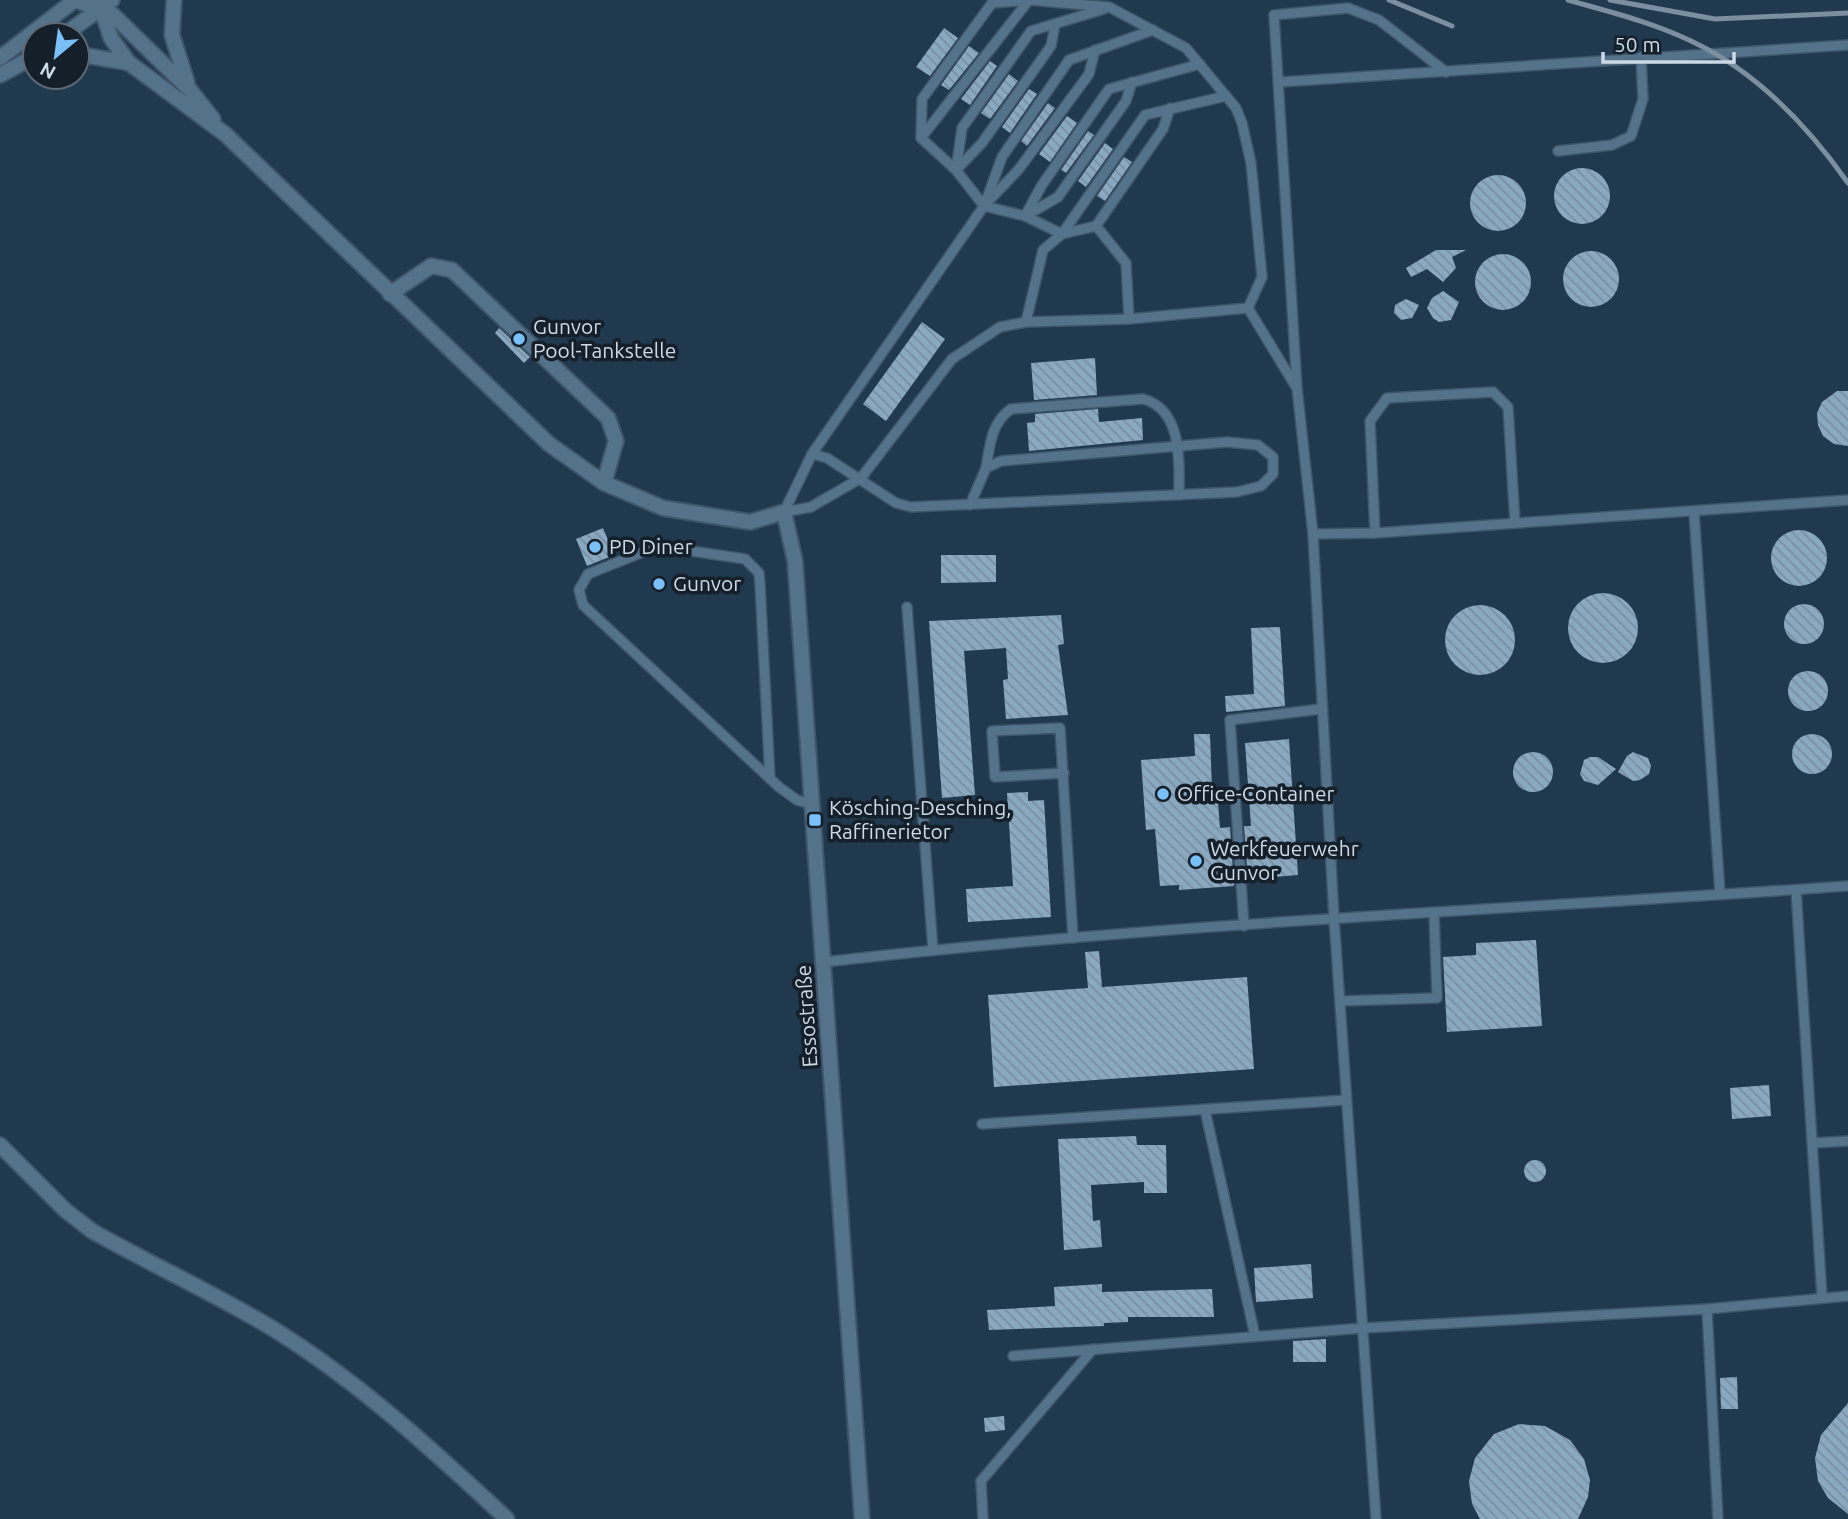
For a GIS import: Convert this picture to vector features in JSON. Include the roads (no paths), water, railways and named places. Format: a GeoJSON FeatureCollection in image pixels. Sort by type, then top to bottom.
{"type":"FeatureCollection","features":[{"type":"Feature","properties":{"kind":"street"},"geometry":{"type":"LineString","coordinates":[[0,58],[75,0],[105,3],[190,90],[225,134]]}},
{"type":"Feature","properties":{"kind":"street"},"geometry":{"type":"LineString","coordinates":[[174,0],[172,35],[190,90]]}},
{"type":"Feature","properties":{"kind":"street"},"geometry":{"type":"LineString","coordinates":[[82,21],[105,3]]}},
{"type":"Feature","properties":{"kind":"street"},"geometry":{"type":"LineString","coordinates":[[105,3],[111,38],[129,62],[225,134],[549,444],[604,484],[663,509],[720,520],[750,522],[784,512]]}},
{"type":"Feature","properties":{"kind":"street"},"geometry":{"type":"LineString","coordinates":[[91,56],[129,62]]}},
{"type":"Feature","properties":{"kind":"street"},"geometry":{"type":"LineString","coordinates":[[0,75],[21,64]]}},
{"type":"Feature","properties":{"kind":"street"},"geometry":{"type":"LineString","coordinates":[[390,294],[431,266],[452,270],[608,418],[616,441],[604,484]]}},
{"type":"Feature","properties":{"kind":"street","name":"Essostraße"},"geometry":{"type":"LineString","coordinates":[[784,512],[795,561],[814,806],[862,1519]]}},
{"type":"Feature","properties":{"kind":"street"},"geometry":{"type":"LineString","coordinates":[[0,1145],[65,1210],[92,1231],[275,1330],[318,1359],[428,1448],[507,1519]]}},
{"type":"Feature","properties":{"kind":"lane"},"geometry":{"type":"LineString","coordinates":[[921,138],[1028,0]]}},
{"type":"Feature","properties":{"kind":"lane"},"geometry":{"type":"LineString","coordinates":[[1170,108],[1163,129],[1096,226],[1062,234],[1025,216],[984,206],[956,170],[921,138],[922,99],[992,3],[1028,0],[1109,7],[1186,48],[1226,96],[1242,123],[1251,163],[1262,276],[1248,308]]}},
{"type":"Feature","properties":{"kind":"lane"},"geometry":{"type":"LineString","coordinates":[[956,170],[962,128],[1031,31],[1109,7]]}},
{"type":"Feature","properties":{"kind":"lane"},"geometry":{"type":"LineString","coordinates":[[1376,1519],[1334,918],[1313,534],[1297,388],[1275,15],[1348,8],[1379,20],[1446,72]]}},
{"type":"Feature","properties":{"kind":"lane"},"geometry":{"type":"LineString","coordinates":[[956,170],[982,143],[1051,46],[1055,25]]}},
{"type":"Feature","properties":{"kind":"lane"},"geometry":{"type":"LineString","coordinates":[[984,206],[1002,157],[1069,60],[1153,30]]}},
{"type":"Feature","properties":{"kind":"lane"},"geometry":{"type":"LineString","coordinates":[[1280,82],[1641,57],[1848,46]]}},
{"type":"Feature","properties":{"kind":"lane"},"geometry":{"type":"LineString","coordinates":[[784,512],[812,454],[984,206],[1019,169],[1089,74],[1095,50]]}},
{"type":"Feature","properties":{"kind":"lane"},"geometry":{"type":"LineString","coordinates":[[1558,151],[1612,145],[1631,136],[1643,100],[1641,57]]}},
{"type":"Feature","properties":{"kind":"lane"},"geometry":{"type":"LineString","coordinates":[[1025,216],[1042,185],[1109,89],[1200,64]]}},
{"type":"Feature","properties":{"kind":"lane"},"geometry":{"type":"LineString","coordinates":[[1025,216],[1058,197],[1126,101],[1132,82]]}},
{"type":"Feature","properties":{"kind":"lane"},"geometry":{"type":"LineString","coordinates":[[1026,322],[1043,250],[1062,234],[1144,116],[1226,96]]}},
{"type":"Feature","properties":{"kind":"lane"},"geometry":{"type":"LineString","coordinates":[[1096,226],[1126,263],[1129,319]]}},
{"type":"Feature","properties":{"kind":"lane"},"geometry":{"type":"LineString","coordinates":[[1248,308],[1297,388]]}},
{"type":"Feature","properties":{"kind":"lane"},"geometry":{"type":"LineString","coordinates":[[784,512],[811,507],[861,478],[952,359],[1000,327],[1026,322],[1129,319],[1248,308]]}},
{"type":"Feature","properties":{"kind":"lane"},"geometry":{"type":"LineString","coordinates":[[1376,533],[1370,421],[1387,398],[1493,392],[1508,407],[1515,523]]}},
{"type":"Feature","properties":{"kind":"lane"},"geometry":{"type":"LineString","coordinates":[[970,505],[986,468],[994,428],[1000,416],[1011,409],[1143,399],[1156,402],[1167,414],[1179,447],[1179,495]]}},
{"type":"Feature","properties":{"kind":"lane"},"geometry":{"type":"LineString","coordinates":[[812,454],[827,458],[896,503],[911,507],[1237,492],[1261,486],[1273,474],[1273,457],[1258,445],[1227,442],[1001,461],[986,468]]}},
{"type":"Feature","properties":{"kind":"lane"},"geometry":{"type":"LineString","coordinates":[[1313,534],[1376,533],[1848,500]]}},
{"type":"Feature","properties":{"kind":"lane"},"geometry":{"type":"LineString","coordinates":[[1694,512],[1720,894]]}},
{"type":"Feature","properties":{"kind":"lane"},"geometry":{"type":"LineString","coordinates":[[770,779],[761,584],[754,565],[745,559],[658,546],[588,573],[579,590],[583,605],[770,779],[797,800],[814,806]]}},
{"type":"Feature","properties":{"kind":"lane"},"geometry":{"type":"LineString","coordinates":[[907,607],[933,950]]}},
{"type":"Feature","properties":{"kind":"lane"},"geometry":{"type":"LineString","coordinates":[[1244,926],[1230,720],[1321,709]]}},
{"type":"Feature","properties":{"kind":"lane"},"geometry":{"type":"LineString","coordinates":[[1065,773],[995,777],[992,731],[1059,727],[1065,773],[1073,938]]}},
{"type":"Feature","properties":{"kind":"lane"},"geometry":{"type":"LineString","coordinates":[[824,962],[933,950],[1334,918],[1848,886]]}},
{"type":"Feature","properties":{"kind":"lane"},"geometry":{"type":"LineString","coordinates":[[1796,890],[1822,1297]]}},
{"type":"Feature","properties":{"kind":"lane"},"geometry":{"type":"LineString","coordinates":[[1340,1001],[1437,998],[1434,912]]}},
{"type":"Feature","properties":{"kind":"lane"},"geometry":{"type":"LineString","coordinates":[[982,1124],[1346,1100]]}},
{"type":"Feature","properties":{"kind":"lane"},"geometry":{"type":"LineString","coordinates":[[1205,1110],[1255,1336]]}},
{"type":"Feature","properties":{"kind":"lane"},"geometry":{"type":"LineString","coordinates":[[1813,1143],[1848,1141]]}},
{"type":"Feature","properties":{"kind":"lane"},"geometry":{"type":"LineString","coordinates":[[1013,1356],[1363,1328],[1707,1309],[1848,1296]]}},
{"type":"Feature","properties":{"kind":"lane"},"geometry":{"type":"LineString","coordinates":[[1707,1309],[1718,1519]]}},
{"type":"Feature","properties":{"kind":"lane"},"geometry":{"type":"LineString","coordinates":[[983,1519],[981,1481],[1093,1349]]}},
{"type":"Feature","properties":{"kind":"railway"},"geometry":{"type":"LineString","coordinates":[[1389,0],[1452,26]]}},
{"type":"Feature","properties":{"kind":"railway"},"geometry":{"type":"LineString","coordinates":[[1568,0],[1661,28],[1715,53],[1758,84],[1797,120],[1848,183]]}},
{"type":"Feature","properties":{"kind":"railway"},"geometry":{"type":"LineString","coordinates":[[1610,0],[1715,19],[1848,13]]}},
{"type":"Feature","properties":{"kind":"place","name":"Gunvor Pool-Tankstelle"},"geometry":{"type":"Point","coordinates":[519,339]}},
{"type":"Feature","properties":{"kind":"place","name":"PD Diner"},"geometry":{"type":"Point","coordinates":[595,547]}},
{"type":"Feature","properties":{"kind":"place","name":"Gunvor"},"geometry":{"type":"Point","coordinates":[659,584]}},
{"type":"Feature","properties":{"kind":"place","name":"Office-Container"},"geometry":{"type":"Point","coordinates":[1163,794]}},
{"type":"Feature","properties":{"kind":"place","name":"Kösching-Desching, Raffinerietor"},"geometry":{"type":"Point","coordinates":[815,820]}},
{"type":"Feature","properties":{"kind":"place","name":"Werkfeuerwehr Gunvor"},"geometry":{"type":"Point","coordinates":[1196,861]}}]}
